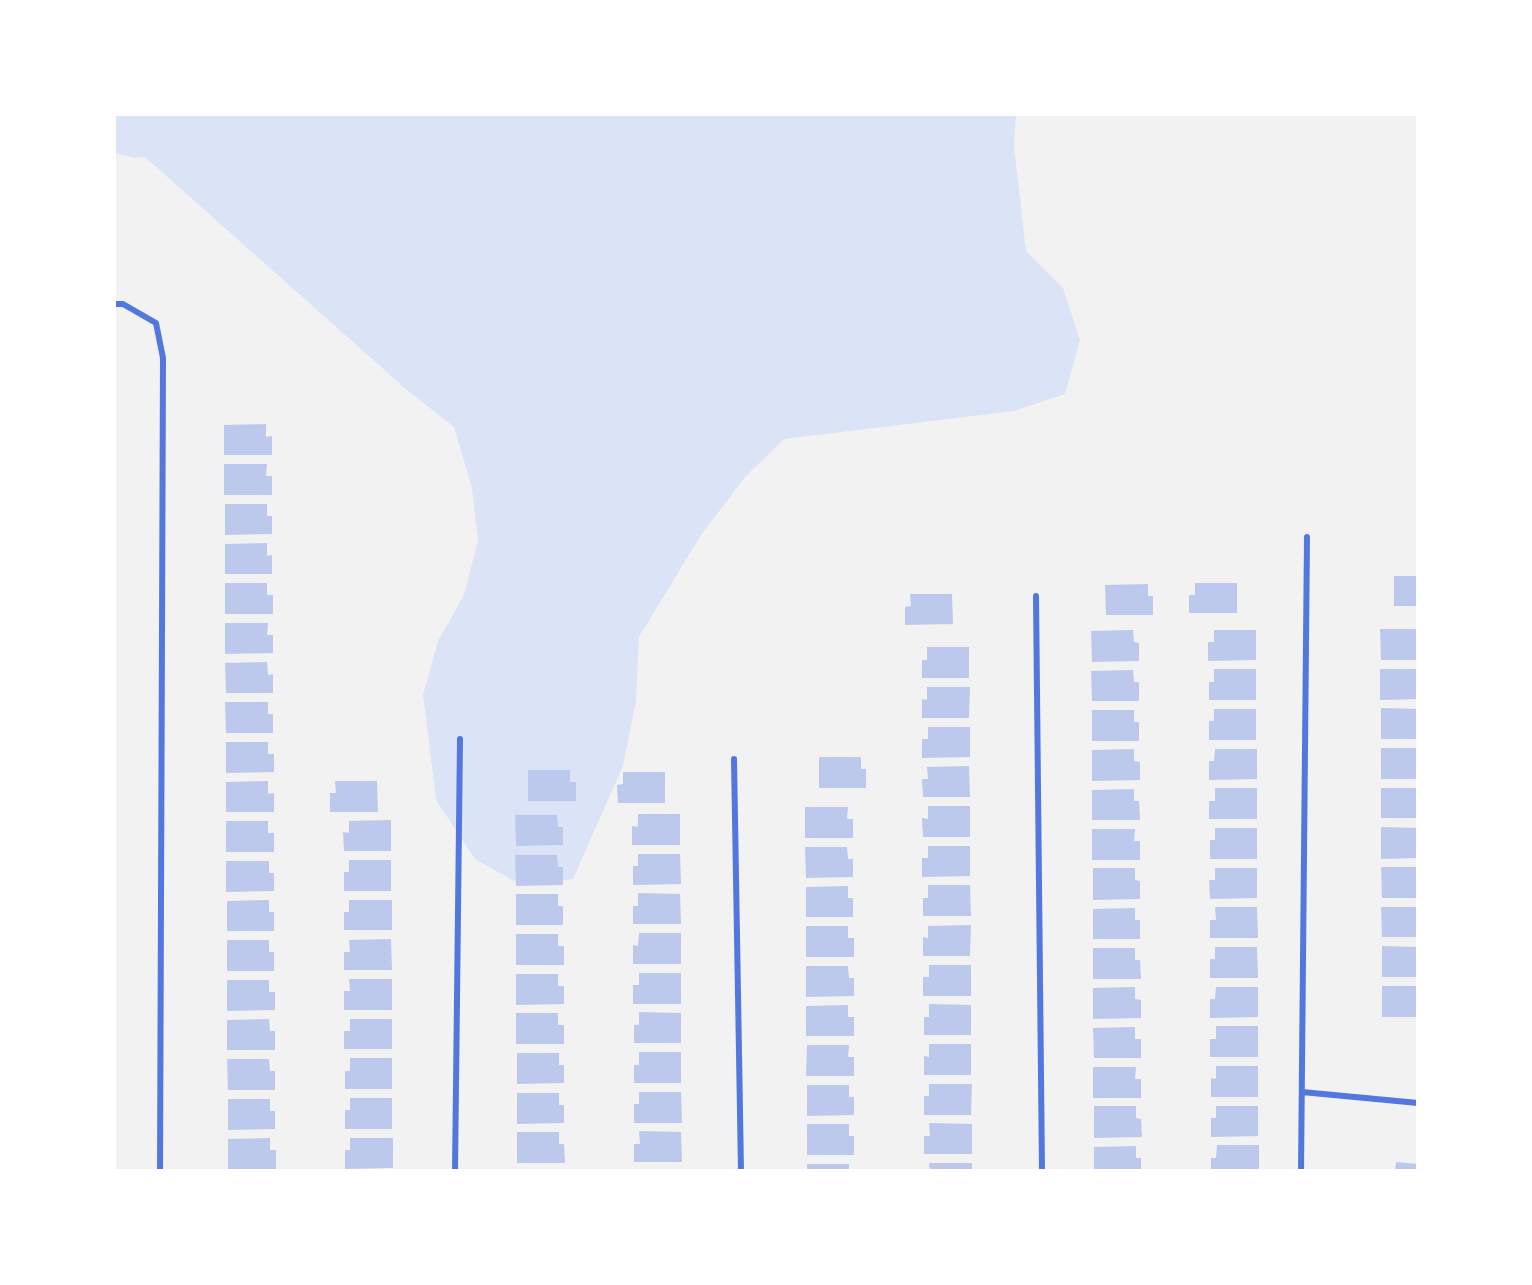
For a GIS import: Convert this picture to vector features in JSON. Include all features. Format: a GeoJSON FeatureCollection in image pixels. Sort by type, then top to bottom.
{"type":"FeatureCollection","features":[{"type":"Feature","properties":{"kind":"street"},"geometry":{"type":"LineString","coordinates":[[114,304],[123,304],[156,323],[163,358],[160,1171]]}},
{"type":"Feature","properties":{"kind":"street"},"geometry":{"type":"LineString","coordinates":[[1301,1171],[1307,537]]}},
{"type":"Feature","properties":{"kind":"street"},"geometry":{"type":"LineString","coordinates":[[1036,596],[1042,1171]]}},
{"type":"Feature","properties":{"kind":"street"},"geometry":{"type":"LineString","coordinates":[[455,1171],[460,739]]}},
{"type":"Feature","properties":{"kind":"street"},"geometry":{"type":"LineString","coordinates":[[734,759],[741,1171]]}},
{"type":"Feature","properties":{"kind":"street"},"geometry":{"type":"LineString","coordinates":[[1302,1092],[1418,1102]]}},
{"type":"Feature","properties":{"kind":"shaded area"},"geometry":{"type":"Polygon","coordinates":[[[114,114],[1016,114],[1014,146],[1026,251],[1063,288],[1080,340],[1065,394],[1014,411],[784,439],[746,476],[701,535],[639,637],[636,701],[623,766],[573,879],[521,885],[475,859],[436,800],[423,695],[438,641],[464,595],[478,540],[472,488],[454,427],[407,390],[145,157],[135,158],[114,153],[114,114]]]}},
{"type":"Feature","properties":{"kind":"building"},"geometry":{"type":"Polygon","coordinates":[[[266,424],[266,437],[272,436],[272,455],[224,455],[224,425],[266,424]]]}},
{"type":"Feature","properties":{"kind":"building"},"geometry":{"type":"Polygon","coordinates":[[[224,464],[267,464],[266,476],[272,476],[272,495],[224,495],[224,464]]]}},
{"type":"Feature","properties":{"kind":"building"},"geometry":{"type":"Polygon","coordinates":[[[225,504],[267,504],[267,516],[272,516],[272,534],[225,535],[225,504]]]}},
{"type":"Feature","properties":{"kind":"building"},"geometry":{"type":"Polygon","coordinates":[[[267,543],[267,556],[272,555],[272,574],[225,574],[225,544],[267,543]]]}},
{"type":"Feature","properties":{"kind":"building"},"geometry":{"type":"Polygon","coordinates":[[[1394,576],[1418,576],[1418,606],[1394,606],[1394,576]]]}},
{"type":"Feature","properties":{"kind":"building"},"geometry":{"type":"Polygon","coordinates":[[[225,583],[267,583],[267,595],[273,595],[273,614],[225,614],[225,583]]]}},
{"type":"Feature","properties":{"kind":"building"},"geometry":{"type":"Polygon","coordinates":[[[1195,583],[1237,583],[1237,613],[1189,613],[1189,595],[1195,595],[1195,583]]]}},
{"type":"Feature","properties":{"kind":"building"},"geometry":{"type":"Polygon","coordinates":[[[1148,584],[1148,596],[1153,596],[1153,615],[1106,615],[1105,585],[1148,584]]]}},
{"type":"Feature","properties":{"kind":"building"},"geometry":{"type":"Polygon","coordinates":[[[910,594],[952,594],[953,624],[905,625],[905,607],[911,606],[910,594]]]}},
{"type":"Feature","properties":{"kind":"building"},"geometry":{"type":"Polygon","coordinates":[[[225,623],[268,623],[267,635],[273,635],[273,653],[225,654],[225,623]]]}},
{"type":"Feature","properties":{"kind":"building"},"geometry":{"type":"Polygon","coordinates":[[[1380,629],[1418,629],[1418,660],[1381,660],[1380,629]]]}},
{"type":"Feature","properties":{"kind":"building"},"geometry":{"type":"Polygon","coordinates":[[[1133,630],[1134,642],[1139,643],[1139,661],[1092,662],[1091,631],[1133,630]]]}},
{"type":"Feature","properties":{"kind":"building"},"geometry":{"type":"Polygon","coordinates":[[[1214,630],[1256,630],[1256,660],[1208,661],[1208,642],[1214,642],[1214,630]]]}},
{"type":"Feature","properties":{"kind":"building"},"geometry":{"type":"Polygon","coordinates":[[[927,647],[969,647],[969,678],[922,678],[922,660],[927,660],[927,647]]]}},
{"type":"Feature","properties":{"kind":"building"},"geometry":{"type":"Polygon","coordinates":[[[267,662],[268,675],[273,674],[273,693],[226,693],[225,663],[267,662]]]}},
{"type":"Feature","properties":{"kind":"building"},"geometry":{"type":"Polygon","coordinates":[[[1214,669],[1256,669],[1256,700],[1209,700],[1209,682],[1214,682],[1214,669]]]}},
{"type":"Feature","properties":{"kind":"building"},"geometry":{"type":"Polygon","coordinates":[[[1380,669],[1418,669],[1418,699],[1380,700],[1380,669]]]}},
{"type":"Feature","properties":{"kind":"building"},"geometry":{"type":"Polygon","coordinates":[[[1133,670],[1134,682],[1139,682],[1139,701],[1092,701],[1091,671],[1133,670]]]}},
{"type":"Feature","properties":{"kind":"building"},"geometry":{"type":"Polygon","coordinates":[[[927,687],[970,687],[969,718],[922,718],[922,699],[927,700],[927,687]]]}},
{"type":"Feature","properties":{"kind":"building"},"geometry":{"type":"Polygon","coordinates":[[[225,702],[268,702],[268,714],[273,714],[273,733],[226,733],[225,702]]]}},
{"type":"Feature","properties":{"kind":"building"},"geometry":{"type":"Polygon","coordinates":[[[1381,708],[1418,709],[1418,739],[1381,739],[1381,708]]]}},
{"type":"Feature","properties":{"kind":"building"},"geometry":{"type":"Polygon","coordinates":[[[1214,709],[1256,709],[1256,740],[1209,740],[1209,721],[1214,721],[1214,709]]]}},
{"type":"Feature","properties":{"kind":"building"},"geometry":{"type":"Polygon","coordinates":[[[1092,710],[1134,710],[1134,722],[1139,722],[1139,741],[1092,741],[1092,710]]]}},
{"type":"Feature","properties":{"kind":"building"},"geometry":{"type":"Polygon","coordinates":[[[928,727],[970,727],[970,757],[922,758],[922,739],[928,739],[928,727]]]}},
{"type":"Feature","properties":{"kind":"building"},"geometry":{"type":"Polygon","coordinates":[[[226,742],[268,742],[268,754],[274,754],[274,772],[226,773],[226,742]]]}},
{"type":"Feature","properties":{"kind":"building"},"geometry":{"type":"Polygon","coordinates":[[[1381,748],[1418,748],[1418,779],[1381,779],[1381,748]]]}},
{"type":"Feature","properties":{"kind":"building"},"geometry":{"type":"Polygon","coordinates":[[[1134,749],[1134,761],[1140,762],[1140,780],[1092,781],[1092,750],[1134,749]]]}},
{"type":"Feature","properties":{"kind":"building"},"geometry":{"type":"Polygon","coordinates":[[[1215,749],[1257,749],[1257,779],[1209,780],[1209,761],[1214,761],[1215,749]]]}},
{"type":"Feature","properties":{"kind":"building"},"geometry":{"type":"Polygon","coordinates":[[[819,757],[861,757],[861,769],[866,769],[866,788],[819,788],[819,757]]]}},
{"type":"Feature","properties":{"kind":"building"},"geometry":{"type":"Polygon","coordinates":[[[969,766],[970,797],[923,797],[922,779],[928,779],[927,767],[969,766]]]}},
{"type":"Feature","properties":{"kind":"building"},"geometry":{"type":"Polygon","coordinates":[[[528,770],[570,770],[570,782],[576,782],[576,801],[528,801],[528,770]]]}},
{"type":"Feature","properties":{"kind":"building"},"geometry":{"type":"Polygon","coordinates":[[[623,772],[665,772],[665,803],[618,803],[617,785],[623,784],[623,772]]]}},
{"type":"Feature","properties":{"kind":"building"},"geometry":{"type":"Polygon","coordinates":[[[268,781],[268,794],[274,793],[274,812],[226,812],[226,782],[268,781]]]}},
{"type":"Feature","properties":{"kind":"building"},"geometry":{"type":"Polygon","coordinates":[[[335,781],[377,781],[378,812],[330,812],[330,793],[336,793],[335,781]]]}},
{"type":"Feature","properties":{"kind":"building"},"geometry":{"type":"Polygon","coordinates":[[[1215,788],[1257,788],[1257,819],[1209,819],[1209,801],[1215,801],[1215,788]]]}},
{"type":"Feature","properties":{"kind":"building"},"geometry":{"type":"Polygon","coordinates":[[[1381,788],[1418,788],[1418,818],[1381,818],[1381,788]]]}},
{"type":"Feature","properties":{"kind":"building"},"geometry":{"type":"Polygon","coordinates":[[[1134,789],[1134,801],[1139,801],[1140,820],[1092,820],[1092,790],[1134,789]]]}},
{"type":"Feature","properties":{"kind":"building"},"geometry":{"type":"Polygon","coordinates":[[[928,806],[970,806],[970,837],[923,837],[922,818],[928,819],[928,806]]]}},
{"type":"Feature","properties":{"kind":"building"},"geometry":{"type":"Polygon","coordinates":[[[805,807],[848,807],[847,819],[853,819],[853,838],[805,838],[805,807]]]}},
{"type":"Feature","properties":{"kind":"building"},"geometry":{"type":"Polygon","coordinates":[[[638,814],[680,814],[680,845],[632,845],[632,826],[638,827],[638,814]]]}},
{"type":"Feature","properties":{"kind":"building"},"geometry":{"type":"Polygon","coordinates":[[[515,815],[557,815],[558,827],[563,827],[563,845],[516,846],[515,815]]]}},
{"type":"Feature","properties":{"kind":"building"},"geometry":{"type":"Polygon","coordinates":[[[391,820],[391,851],[344,851],[343,832],[349,833],[349,821],[391,820]]]}},
{"type":"Feature","properties":{"kind":"building"},"geometry":{"type":"Polygon","coordinates":[[[226,821],[268,821],[268,833],[274,833],[274,852],[226,852],[226,821]]]}},
{"type":"Feature","properties":{"kind":"building"},"geometry":{"type":"Polygon","coordinates":[[[1381,827],[1418,828],[1418,858],[1381,859],[1381,827]]]}},
{"type":"Feature","properties":{"kind":"building"},"geometry":{"type":"Polygon","coordinates":[[[1215,828],[1257,828],[1257,859],[1210,859],[1210,840],[1215,840],[1215,828]]]}},
{"type":"Feature","properties":{"kind":"building"},"geometry":{"type":"Polygon","coordinates":[[[1092,829],[1135,829],[1134,841],[1140,841],[1140,860],[1092,860],[1092,829]]]}},
{"type":"Feature","properties":{"kind":"building"},"geometry":{"type":"Polygon","coordinates":[[[928,846],[970,846],[970,876],[922,877],[922,858],[928,858],[928,846]]]}},
{"type":"Feature","properties":{"kind":"building"},"geometry":{"type":"Polygon","coordinates":[[[805,847],[847,847],[848,859],[853,859],[853,877],[806,878],[805,847]]]}},
{"type":"Feature","properties":{"kind":"building"},"geometry":{"type":"Polygon","coordinates":[[[638,854],[680,854],[681,884],[633,885],[633,866],[638,866],[638,854]]]}},
{"type":"Feature","properties":{"kind":"building"},"geometry":{"type":"Polygon","coordinates":[[[515,855],[557,855],[558,867],[563,867],[563,885],[516,886],[515,855]]]}},
{"type":"Feature","properties":{"kind":"building"},"geometry":{"type":"Polygon","coordinates":[[[349,860],[391,860],[391,891],[344,891],[344,872],[349,872],[349,860]]]}},
{"type":"Feature","properties":{"kind":"building"},"geometry":{"type":"Polygon","coordinates":[[[226,861],[269,861],[269,873],[274,873],[274,891],[226,892],[226,861]]]}},
{"type":"Feature","properties":{"kind":"building"},"geometry":{"type":"Polygon","coordinates":[[[1381,867],[1418,867],[1418,898],[1382,898],[1381,867]]]}},
{"type":"Feature","properties":{"kind":"building"},"geometry":{"type":"Polygon","coordinates":[[[1093,868],[1135,868],[1135,880],[1140,881],[1140,899],[1093,900],[1093,868]]]}},
{"type":"Feature","properties":{"kind":"building"},"geometry":{"type":"Polygon","coordinates":[[[1215,868],[1257,868],[1257,898],[1210,899],[1209,880],[1215,880],[1215,868]]]}},
{"type":"Feature","properties":{"kind":"building"},"geometry":{"type":"Polygon","coordinates":[[[928,885],[970,885],[971,916],[923,916],[923,898],[928,898],[928,885]]]}},
{"type":"Feature","properties":{"kind":"building"},"geometry":{"type":"Polygon","coordinates":[[[848,886],[848,898],[853,898],[853,917],[806,917],[806,887],[848,886]]]}},
{"type":"Feature","properties":{"kind":"building"},"geometry":{"type":"Polygon","coordinates":[[[638,893],[680,894],[681,924],[633,924],[633,906],[638,906],[638,893]]]}},
{"type":"Feature","properties":{"kind":"building"},"geometry":{"type":"Polygon","coordinates":[[[516,894],[558,894],[558,906],[563,906],[563,925],[516,925],[516,894]]]}},
{"type":"Feature","properties":{"kind":"building"},"geometry":{"type":"Polygon","coordinates":[[[269,900],[269,912],[274,912],[274,931],[227,931],[227,901],[269,900]]]}},
{"type":"Feature","properties":{"kind":"building"},"geometry":{"type":"Polygon","coordinates":[[[349,900],[392,900],[392,930],[344,930],[344,912],[349,912],[349,900]]]}},
{"type":"Feature","properties":{"kind":"building"},"geometry":{"type":"Polygon","coordinates":[[[1215,907],[1257,907],[1258,938],[1210,938],[1210,920],[1216,920],[1215,907]]]}},
{"type":"Feature","properties":{"kind":"building"},"geometry":{"type":"Polygon","coordinates":[[[1381,907],[1418,907],[1418,937],[1382,937],[1381,907]]]}},
{"type":"Feature","properties":{"kind":"building"},"geometry":{"type":"Polygon","coordinates":[[[1135,908],[1135,920],[1140,920],[1140,939],[1093,939],[1093,909],[1135,908]]]}},
{"type":"Feature","properties":{"kind":"building"},"geometry":{"type":"Polygon","coordinates":[[[971,925],[970,956],[923,956],[923,937],[928,938],[928,926],[971,925]]]}},
{"type":"Feature","properties":{"kind":"building"},"geometry":{"type":"Polygon","coordinates":[[[806,926],[848,926],[848,938],[854,938],[854,957],[806,957],[806,926]]]}},
{"type":"Feature","properties":{"kind":"building"},"geometry":{"type":"Polygon","coordinates":[[[639,933],[681,933],[681,964],[633,964],[633,945],[638,946],[639,933]]]}},
{"type":"Feature","properties":{"kind":"building"},"geometry":{"type":"Polygon","coordinates":[[[516,934],[558,934],[558,946],[564,946],[564,965],[516,965],[516,934]]]}},
{"type":"Feature","properties":{"kind":"building"},"geometry":{"type":"Polygon","coordinates":[[[391,939],[392,970],[344,970],[344,952],[350,952],[349,940],[391,939]]]}},
{"type":"Feature","properties":{"kind":"building"},"geometry":{"type":"Polygon","coordinates":[[[227,940],[269,940],[269,952],[274,952],[274,971],[227,971],[227,940]]]}},
{"type":"Feature","properties":{"kind":"building"},"geometry":{"type":"Polygon","coordinates":[[[1382,946],[1418,947],[1418,977],[1382,977],[1382,946]]]}},
{"type":"Feature","properties":{"kind":"building"},"geometry":{"type":"Polygon","coordinates":[[[1215,947],[1257,947],[1258,978],[1210,978],[1210,959],[1215,959],[1215,947]]]}},
{"type":"Feature","properties":{"kind":"building"},"geometry":{"type":"Polygon","coordinates":[[[1093,948],[1135,948],[1135,960],[1140,960],[1141,979],[1093,979],[1093,948]]]}},
{"type":"Feature","properties":{"kind":"building"},"geometry":{"type":"Polygon","coordinates":[[[929,965],[971,965],[971,996],[923,996],[923,977],[929,977],[929,965]]]}},
{"type":"Feature","properties":{"kind":"building"},"geometry":{"type":"Polygon","coordinates":[[[806,966],[848,966],[849,978],[854,978],[854,996],[806,997],[806,966]]]}},
{"type":"Feature","properties":{"kind":"building"},"geometry":{"type":"Polygon","coordinates":[[[639,973],[681,973],[681,1004],[633,1004],[633,985],[639,985],[639,973]]]}},
{"type":"Feature","properties":{"kind":"building"},"geometry":{"type":"Polygon","coordinates":[[[516,974],[558,974],[558,986],[564,986],[564,1004],[516,1005],[516,974]]]}},
{"type":"Feature","properties":{"kind":"building"},"geometry":{"type":"Polygon","coordinates":[[[349,979],[392,979],[392,1010],[344,1010],[344,991],[350,991],[349,979]]]}},
{"type":"Feature","properties":{"kind":"building"},"geometry":{"type":"Polygon","coordinates":[[[227,980],[269,980],[269,992],[275,992],[275,1010],[227,1011],[227,980]]]}},
{"type":"Feature","properties":{"kind":"building"},"geometry":{"type":"Polygon","coordinates":[[[1382,986],[1418,986],[1418,1017],[1382,1017],[1382,986]]]}},
{"type":"Feature","properties":{"kind":"building"},"geometry":{"type":"Polygon","coordinates":[[[1135,987],[1135,999],[1141,1000],[1141,1018],[1093,1019],[1093,988],[1135,987]]]}},
{"type":"Feature","properties":{"kind":"building"},"geometry":{"type":"Polygon","coordinates":[[[1216,987],[1258,987],[1258,1017],[1210,1018],[1210,999],[1215,999],[1216,987]]]}},
{"type":"Feature","properties":{"kind":"building"},"geometry":{"type":"Polygon","coordinates":[[[929,1004],[971,1005],[971,1035],[924,1035],[924,1017],[929,1017],[929,1004]]]}},
{"type":"Feature","properties":{"kind":"building"},"geometry":{"type":"Polygon","coordinates":[[[848,1005],[848,1017],[854,1017],[854,1036],[806,1036],[806,1006],[848,1005]]]}},
{"type":"Feature","properties":{"kind":"building"},"geometry":{"type":"Polygon","coordinates":[[[639,1012],[681,1013],[681,1043],[634,1043],[634,1025],[639,1025],[639,1012]]]}},
{"type":"Feature","properties":{"kind":"building"},"geometry":{"type":"Polygon","coordinates":[[[516,1013],[558,1013],[558,1025],[564,1025],[564,1044],[516,1044],[516,1013]]]}},
{"type":"Feature","properties":{"kind":"building"},"geometry":{"type":"Polygon","coordinates":[[[269,1019],[270,1031],[275,1031],[275,1050],[227,1050],[227,1020],[269,1019]]]}},
{"type":"Feature","properties":{"kind":"building"},"geometry":{"type":"Polygon","coordinates":[[[350,1019],[392,1019],[392,1049],[344,1049],[344,1031],[350,1031],[350,1019]]]}},
{"type":"Feature","properties":{"kind":"building"},"geometry":{"type":"Polygon","coordinates":[[[1216,1026],[1258,1026],[1258,1057],[1210,1057],[1210,1039],[1216,1039],[1216,1026]]]}},
{"type":"Feature","properties":{"kind":"building"},"geometry":{"type":"Polygon","coordinates":[[[1135,1027],[1135,1039],[1141,1039],[1141,1058],[1094,1058],[1093,1028],[1135,1027]]]}},
{"type":"Feature","properties":{"kind":"building"},"geometry":{"type":"Polygon","coordinates":[[[929,1044],[971,1044],[971,1075],[924,1075],[924,1056],[929,1057],[929,1044]]]}},
{"type":"Feature","properties":{"kind":"building"},"geometry":{"type":"Polygon","coordinates":[[[807,1045],[849,1045],[848,1057],[854,1057],[854,1076],[806,1076],[807,1045]]]}},
{"type":"Feature","properties":{"kind":"building"},"geometry":{"type":"Polygon","coordinates":[[[639,1052],[681,1052],[681,1083],[634,1083],[634,1065],[639,1065],[639,1052]]]}},
{"type":"Feature","properties":{"kind":"building"},"geometry":{"type":"Polygon","coordinates":[[[517,1053],[559,1053],[559,1065],[564,1065],[564,1083],[517,1084],[517,1053]]]}},
{"type":"Feature","properties":{"kind":"building"},"geometry":{"type":"Polygon","coordinates":[[[350,1058],[392,1058],[392,1089],[345,1089],[345,1071],[350,1071],[350,1058]]]}},
{"type":"Feature","properties":{"kind":"building"},"geometry":{"type":"Polygon","coordinates":[[[227,1059],[269,1059],[270,1071],[275,1071],[275,1090],[228,1090],[227,1059]]]}},
{"type":"Feature","properties":{"kind":"building"},"geometry":{"type":"Polygon","coordinates":[[[1216,1066],[1258,1066],[1258,1097],[1211,1097],[1211,1078],[1216,1079],[1216,1066]]]}},
{"type":"Feature","properties":{"kind":"building"},"geometry":{"type":"Polygon","coordinates":[[[1093,1067],[1136,1067],[1135,1079],[1141,1079],[1141,1098],[1093,1098],[1093,1067]]]}},
{"type":"Feature","properties":{"kind":"building"},"geometry":{"type":"Polygon","coordinates":[[[929,1084],[972,1084],[971,1115],[924,1115],[924,1096],[929,1096],[929,1084]]]}},
{"type":"Feature","properties":{"kind":"building"},"geometry":{"type":"Polygon","coordinates":[[[807,1085],[849,1085],[849,1097],[854,1097],[854,1115],[807,1116],[807,1085]]]}},
{"type":"Feature","properties":{"kind":"building"},"geometry":{"type":"Polygon","coordinates":[[[639,1092],[681,1092],[682,1123],[634,1123],[634,1104],[639,1104],[639,1092]]]}},
{"type":"Feature","properties":{"kind":"building"},"geometry":{"type":"Polygon","coordinates":[[[517,1093],[559,1093],[559,1105],[564,1105],[564,1123],[517,1124],[517,1093]]]}},
{"type":"Feature","properties":{"kind":"building"},"geometry":{"type":"Polygon","coordinates":[[[350,1098],[392,1098],[392,1129],[345,1129],[345,1110],[350,1110],[350,1098]]]}},
{"type":"Feature","properties":{"kind":"building"},"geometry":{"type":"Polygon","coordinates":[[[228,1099],[270,1099],[270,1111],[275,1111],[275,1129],[228,1130],[228,1099]]]}},
{"type":"Feature","properties":{"kind":"building"},"geometry":{"type":"Polygon","coordinates":[[[1094,1106],[1136,1106],[1136,1118],[1141,1119],[1142,1137],[1094,1138],[1094,1106]]]}},
{"type":"Feature","properties":{"kind":"building"},"geometry":{"type":"Polygon","coordinates":[[[1216,1106],[1258,1106],[1258,1136],[1211,1137],[1211,1118],[1216,1118],[1216,1106]]]}},
{"type":"Feature","properties":{"kind":"building"},"geometry":{"type":"Polygon","coordinates":[[[929,1123],[972,1124],[972,1154],[924,1154],[924,1136],[930,1136],[929,1123]]]}},
{"type":"Feature","properties":{"kind":"building"},"geometry":{"type":"Polygon","coordinates":[[[807,1124],[849,1124],[849,1136],[854,1136],[854,1155],[807,1155],[807,1124]]]}},
{"type":"Feature","properties":{"kind":"building"},"geometry":{"type":"Polygon","coordinates":[[[639,1131],[681,1132],[682,1162],[634,1162],[634,1144],[640,1144],[639,1131]]]}},
{"type":"Feature","properties":{"kind":"building"},"geometry":{"type":"Polygon","coordinates":[[[517,1132],[559,1132],[559,1144],[564,1144],[565,1163],[517,1163],[517,1132]]]}},
{"type":"Feature","properties":{"kind":"building"},"geometry":{"type":"Polygon","coordinates":[[[270,1138],[270,1150],[276,1150],[276,1169],[228,1169],[228,1139],[270,1138]]]}},
{"type":"Feature","properties":{"kind":"building"},"geometry":{"type":"Polygon","coordinates":[[[350,1138],[393,1138],[393,1168],[345,1169],[345,1150],[350,1150],[350,1138]]]}},
{"type":"Feature","properties":{"kind":"building"},"geometry":{"type":"Polygon","coordinates":[[[1217,1145],[1259,1145],[1259,1171],[1211,1171],[1211,1158],[1216,1158],[1217,1145]]]}},
{"type":"Feature","properties":{"kind":"building"},"geometry":{"type":"Polygon","coordinates":[[[1136,1146],[1136,1158],[1141,1158],[1141,1171],[1094,1171],[1094,1147],[1136,1146]]]}},
{"type":"Feature","properties":{"kind":"building"},"geometry":{"type":"Polygon","coordinates":[[[1396,1162],[1418,1164],[1418,1171],[1395,1171],[1396,1162]]]}},
{"type":"Feature","properties":{"kind":"building"},"geometry":{"type":"Polygon","coordinates":[[[929,1163],[972,1163],[972,1171],[930,1171],[929,1163]]]}},
{"type":"Feature","properties":{"kind":"building"},"geometry":{"type":"Polygon","coordinates":[[[807,1164],[849,1164],[849,1171],[807,1171],[807,1164]]]}}]}
